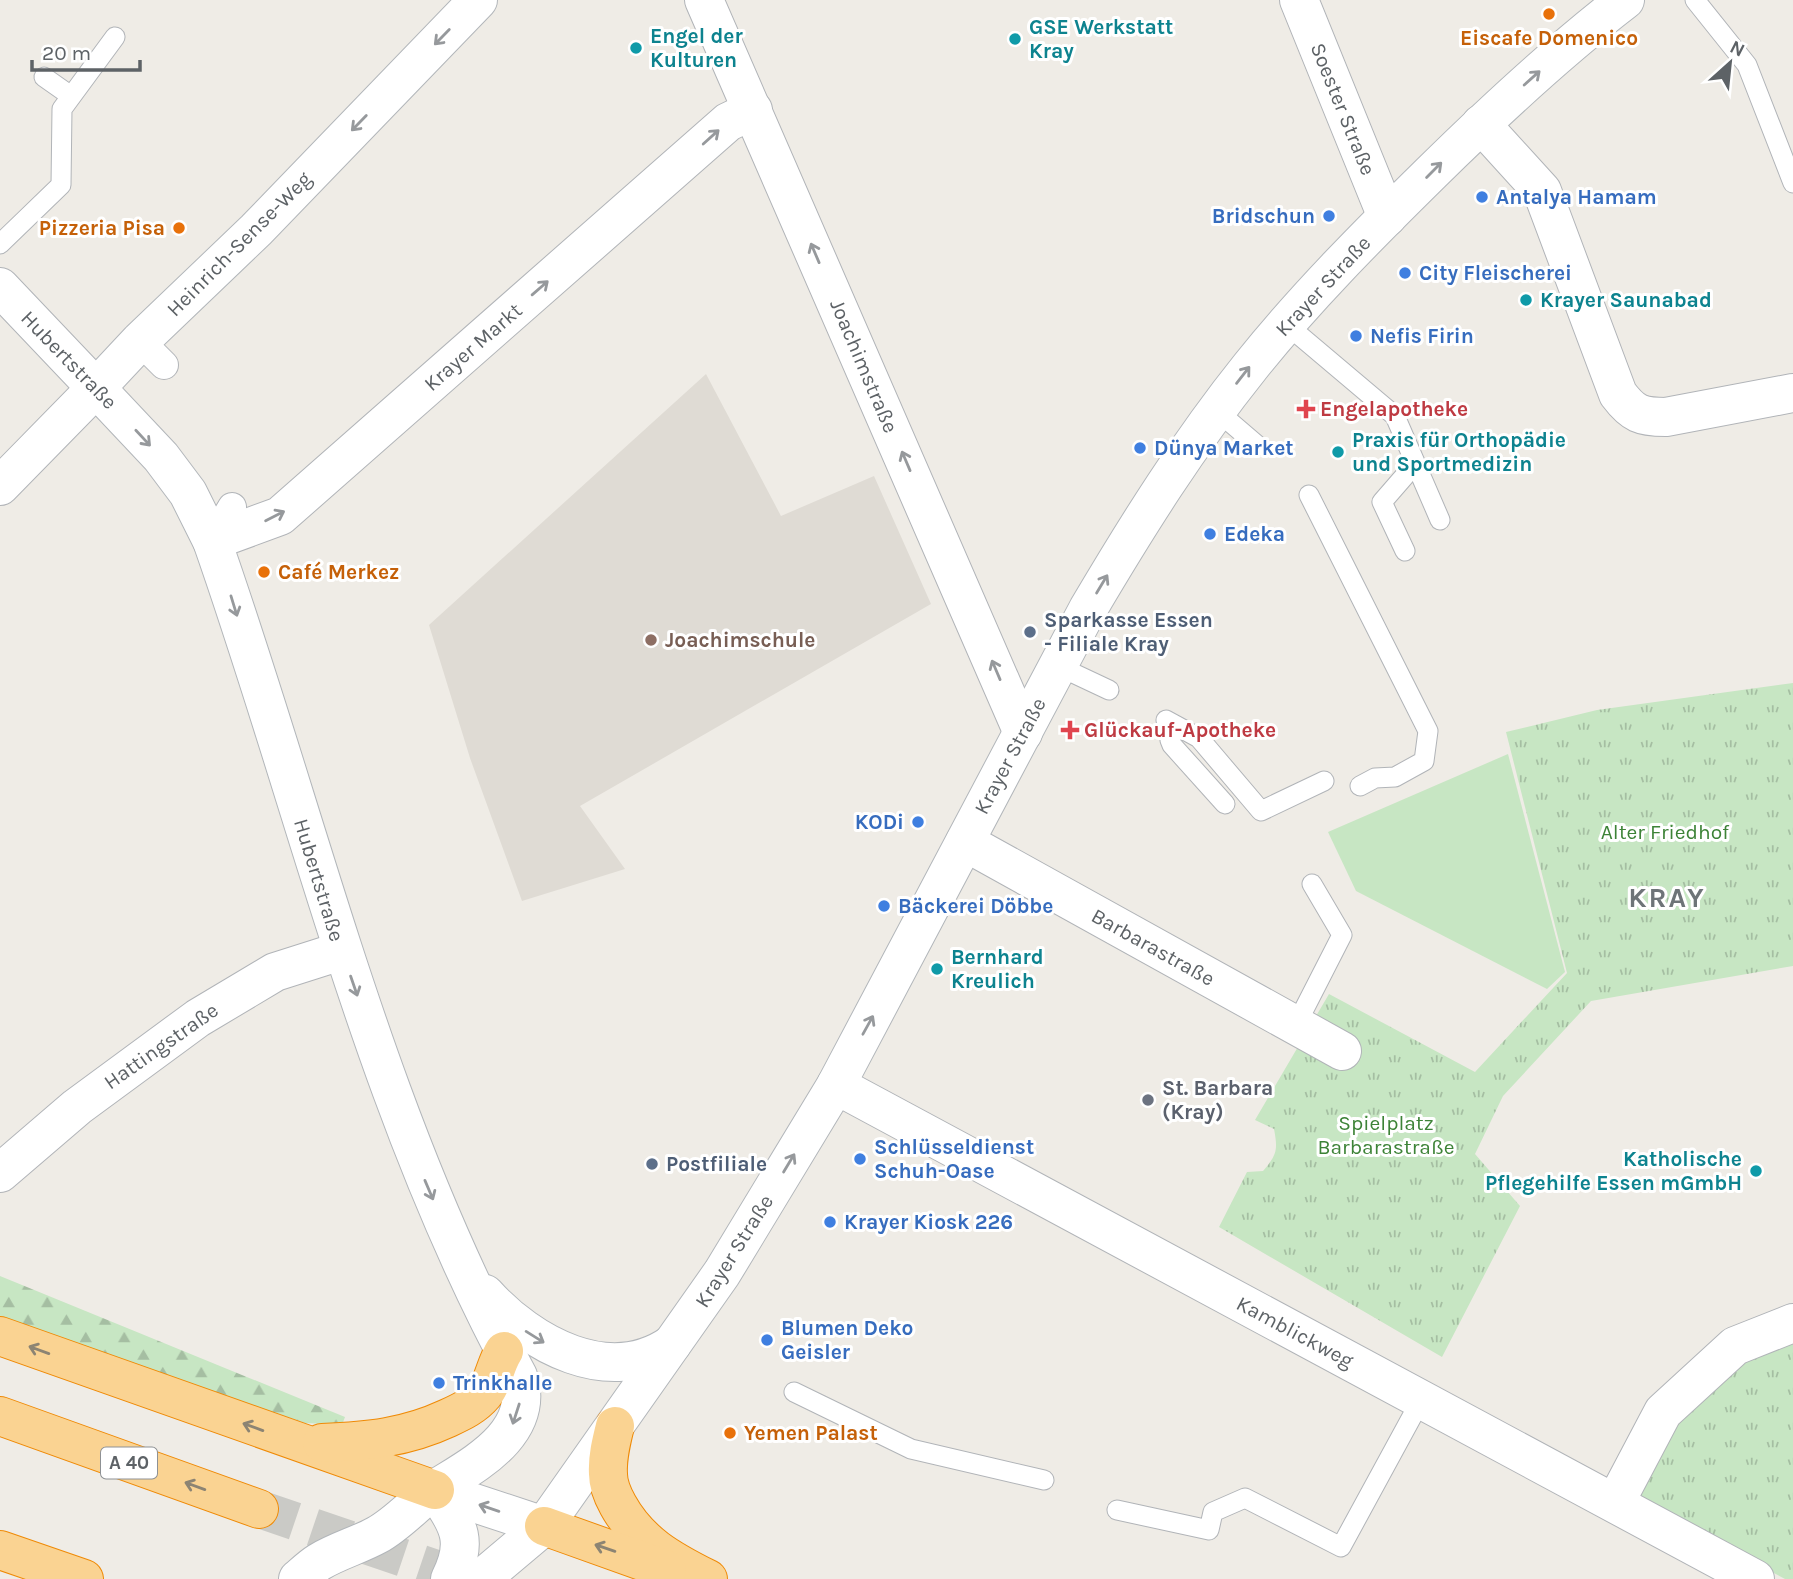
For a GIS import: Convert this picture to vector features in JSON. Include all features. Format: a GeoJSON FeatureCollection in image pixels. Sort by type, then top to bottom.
{"type":"FeatureCollection","features":[{"type":"Feature","properties":{"kind":"highway"},"geometry":{"type":"LineString","coordinates":[[0,1336],[435,1490]]}},
{"type":"Feature","properties":{"kind":"highway"},"geometry":{"type":"LineString","coordinates":[[297,1443],[376,1440],[423,1430],[460,1413],[479,1399],[491,1383],[504,1351]]}},
{"type":"Feature","properties":{"kind":"highway","name":"A 40"},"geometry":{"type":"LineString","coordinates":[[0,1416],[259,1509]]}},
{"type":"Feature","properties":{"kind":"highway"},"geometry":{"type":"LineString","coordinates":[[615,1426],[610,1445],[609,1482],[628,1522],[653,1548],[708,1579]]}},
{"type":"Feature","properties":{"kind":"highway"},"geometry":{"type":"LineString","coordinates":[[544,1526],[693,1579]]}},
{"type":"Feature","properties":{"kind":"highway"},"geometry":{"type":"LineString","coordinates":[[0,1550],[84,1579]]}},
{"type":"Feature","properties":{"kind":"street","name":"Heinrich-Sense-Weg"},"geometry":{"type":"LineString","coordinates":[[0,486],[96,388],[152,353],[256,230],[478,0]]}},
{"type":"Feature","properties":{"kind":"street","name":"Joachimstraße"},"geometry":{"type":"LineString","coordinates":[[704,0],[1023,733]]}},
{"type":"Feature","properties":{"kind":"street","name":"Soester Straße"},"geometry":{"type":"LineString","coordinates":[[1299,0],[1387,217]]}},
{"type":"Feature","properties":{"kind":"street","name":"Krayer Straße"},"geometry":{"type":"LineString","coordinates":[[481,1579],[544,1526],[722,1273],[836,1085],[1087,610],[1124,548],[1216,410],[1286,324],[1387,217],[1481,124],[1591,26],[1625,0]]}},
{"type":"Feature","properties":{"kind":"street","name":"Krayer Markt"},"geometry":{"type":"LineString","coordinates":[[212,541],[280,516],[728,122],[753,110]]}},
{"type":"Feature","properties":{"kind":"street"},"geometry":{"type":"LineString","coordinates":[[1481,124],[1542,191],[1618,394],[1629,409],[1646,417],[1666,417],[1793,393]]}},
{"type":"Feature","properties":{"kind":"street","name":"Hubertstraße"},"geometry":{"type":"LineString","coordinates":[[0,288],[161,457],[188,493],[212,541],[341,951],[403,1127],[447,1234],[518,1376],[521,1387],[518,1411],[509,1432],[490,1454],[435,1490]]}},
{"type":"Feature","properties":{"kind":"street"},"geometry":{"type":"LineString","coordinates":[[212,541],[232,507]]}},
{"type":"Feature","properties":{"kind":"street","name":"Barbarastraße"},"geometry":{"type":"LineString","coordinates":[[965,842],[1342,1051]]}},
{"type":"Feature","properties":{"kind":"street","name":"Hattingstraße"},"geometry":{"type":"LineString","coordinates":[[0,1173],[76,1107],[198,1018],[275,972],[341,951]]}},
{"type":"Feature","properties":{"kind":"street","name":"Kamblickweg"},"geometry":{"type":"LineString","coordinates":[[836,1085],[1755,1579]]}},
{"type":"Feature","properties":{"kind":"street"},"geometry":{"type":"LineString","coordinates":[[468,1273],[498,1308],[522,1329],[566,1352],[608,1362],[630,1363],[650,1357],[673,1344]]}},
{"type":"Feature","properties":{"kind":"street"},"geometry":{"type":"LineString","coordinates":[[1615,1503],[1663,1412],[1735,1346],[1793,1323]]}},
{"type":"Feature","properties":{"kind":"street"},"geometry":{"type":"LineString","coordinates":[[435,1490],[544,1526]]}},
{"type":"Feature","properties":{"kind":"street"},"geometry":{"type":"LineString","coordinates":[[341,1579],[379,1534],[435,1490]]}},
{"type":"Feature","properties":{"kind":"street"},"geometry":{"type":"LineString","coordinates":[[435,1490],[456,1523],[461,1538],[460,1555],[450,1579]]}},
{"type":"Feature","properties":{"kind":"street"},"geometry":{"type":"LineString","coordinates":[[298,1579],[320,1562],[379,1534]]}},
{"type":"Feature","properties":{"kind":"lane"},"geometry":{"type":"LineString","coordinates":[[1695,0],[1747,65],[1793,183]]}},
{"type":"Feature","properties":{"kind":"lane"},"geometry":{"type":"LineString","coordinates":[[0,244],[61,185],[62,108],[115,37]]}},
{"type":"Feature","properties":{"kind":"lane"},"geometry":{"type":"LineString","coordinates":[[44,77],[71,96]]}},
{"type":"Feature","properties":{"kind":"lane"},"geometry":{"type":"LineString","coordinates":[[1286,324],[1395,416],[1440,520]]}},
{"type":"Feature","properties":{"kind":"lane"},"geometry":{"type":"LineString","coordinates":[[1216,410],[1258,446]]}},
{"type":"Feature","properties":{"kind":"lane"},"geometry":{"type":"LineString","coordinates":[[1405,551],[1382,502],[1415,464]]}},
{"type":"Feature","properties":{"kind":"lane"},"geometry":{"type":"LineString","coordinates":[[1309,495],[1428,732],[1424,761],[1395,778],[1375,778],[1360,786]]}},
{"type":"Feature","properties":{"kind":"lane"},"geometry":{"type":"LineString","coordinates":[[1058,666],[1109,690]]}},
{"type":"Feature","properties":{"kind":"lane"},"geometry":{"type":"LineString","coordinates":[[1225,804],[1172,745],[1171,723],[1199,738],[1261,811],[1324,781]]}},
{"type":"Feature","properties":{"kind":"lane"},"geometry":{"type":"LineString","coordinates":[[1296,1025],[1342,935],[1312,884]]}},
{"type":"Feature","properties":{"kind":"lane"},"geometry":{"type":"LineString","coordinates":[[794,1392],[911,1449],[1044,1480]]}},
{"type":"Feature","properties":{"kind":"lane"},"geometry":{"type":"LineString","coordinates":[[1116,1510],[1209,1530],[1213,1512],[1245,1498],[1341,1547],[1421,1400]]}},
{"type":"Feature","properties":{"kind":"shaded area","name":"Joachimschule"},"geometry":{"type":"Polygon","coordinates":[[[706,374],[781,516],[874,476],[931,604],[580,806],[625,869],[522,901],[470,758],[429,625],[706,374]]]}},
{"type":"Feature","properties":{"kind":"green space","name":"Alter Friedhof"},"geometry":{"type":"Polygon","coordinates":[[[1793,683],[1793,966],[1591,1001],[1503,1096],[1475,1154],[1520,1206],[1442,1357],[1219,1227],[1247,1172],[1263,1171],[1274,1156],[1274,1129],[1255,1120],[1329,994],[1475,1072],[1567,973],[1506,732],[1597,710],[1793,683]]]}},
{"type":"Feature","properties":{"kind":"green space"},"geometry":{"type":"Polygon","coordinates":[[[1508,754],[1565,972],[1547,989],[1356,891],[1328,832],[1508,754]]]}},
{"type":"Feature","properties":{"kind":"green space"},"geometry":{"type":"Polygon","coordinates":[[[0,1276],[345,1417],[342,1425],[305,1423],[0,1319],[0,1276]]]}},
{"type":"Feature","properties":{"kind":"green space"},"geometry":{"type":"Polygon","coordinates":[[[1793,1333],[1793,1579],[1785,1579],[1635,1499],[1674,1422],[1740,1356],[1793,1333]]]}},
{"type":"Feature","properties":{"kind":"tunnel"},"geometry":{"type":"LineString","coordinates":[[259,1509],[466,1579]]}},
{"type":"Feature","properties":{"kind":"place","name":"Eiscafe Domenico"},"geometry":{"type":"Point","coordinates":[1549,14]}},
{"type":"Feature","properties":{"kind":"place","name":"GSE Werkstatt Kray"},"geometry":{"type":"Point","coordinates":[1015,39]}},
{"type":"Feature","properties":{"kind":"place","name":"Engel der Kulturen"},"geometry":{"type":"Point","coordinates":[636,48]}},
{"type":"Feature","properties":{"kind":"place","name":"Antalya Hamam"},"geometry":{"type":"Point","coordinates":[1482,197]}},
{"type":"Feature","properties":{"kind":"place","name":"Bridschun"},"geometry":{"type":"Point","coordinates":[1329,216]}},
{"type":"Feature","properties":{"kind":"place","name":"Pizzeria Pisa"},"geometry":{"type":"Point","coordinates":[179,228]}},
{"type":"Feature","properties":{"kind":"place","name":"City Fleischerei"},"geometry":{"type":"Point","coordinates":[1405,273]}},
{"type":"Feature","properties":{"kind":"place","name":"Krayer Saunabad"},"geometry":{"type":"Point","coordinates":[1526,300]}},
{"type":"Feature","properties":{"kind":"place","name":"Nefis Firin"},"geometry":{"type":"Point","coordinates":[1356,336]}},
{"type":"Feature","properties":{"kind":"place","name":"Engelapotheke"},"geometry":{"type":"Point","coordinates":[1306,409]}},
{"type":"Feature","properties":{"kind":"place","name":"Dünya Market"},"geometry":{"type":"Point","coordinates":[1140,448]}},
{"type":"Feature","properties":{"kind":"place","name":"Praxis für Orthopädie und Sportmedizin"},"geometry":{"type":"Point","coordinates":[1338,452]}},
{"type":"Feature","properties":{"kind":"place","name":"Edeka"},"geometry":{"type":"Point","coordinates":[1210,534]}},
{"type":"Feature","properties":{"kind":"place","name":"Café Merkez"},"geometry":{"type":"Point","coordinates":[264,572]}},
{"type":"Feature","properties":{"kind":"place","name":"Sparkasse Essen - Filiale Kray"},"geometry":{"type":"Point","coordinates":[1030,632]}},
{"type":"Feature","properties":{"kind":"place","name":"Joachimschule"},"geometry":{"type":"Point","coordinates":[651,640]}},
{"type":"Feature","properties":{"kind":"place","name":"Glückauf-Apotheke"},"geometry":{"type":"Point","coordinates":[1070,730]}},
{"type":"Feature","properties":{"kind":"place","name":"KODi"},"geometry":{"type":"Point","coordinates":[918,822]}},
{"type":"Feature","properties":{"kind":"place","name":"Bäckerei Döbbe"},"geometry":{"type":"Point","coordinates":[884,906]}},
{"type":"Feature","properties":{"kind":"place","name":"Bernhard Kreulich"},"geometry":{"type":"Point","coordinates":[937,969]}},
{"type":"Feature","properties":{"kind":"place","name":"St. Barbara (Kray)"},"geometry":{"type":"Point","coordinates":[1148,1100]}},
{"type":"Feature","properties":{"kind":"place","name":"Schlüsseldienst Schuh-Oase"},"geometry":{"type":"Point","coordinates":[860,1159]}},
{"type":"Feature","properties":{"kind":"place","name":"Postfiliale"},"geometry":{"type":"Point","coordinates":[652,1164]}},
{"type":"Feature","properties":{"kind":"place","name":"Katholische Pflegehilfe Essen mGmbH"},"geometry":{"type":"Point","coordinates":[1756,1171]}},
{"type":"Feature","properties":{"kind":"place","name":"Krayer Kiosk 226"},"geometry":{"type":"Point","coordinates":[830,1222]}},
{"type":"Feature","properties":{"kind":"place","name":"Blumen Deko Geisler"},"geometry":{"type":"Point","coordinates":[767,1340]}},
{"type":"Feature","properties":{"kind":"place","name":"Trinkhalle"},"geometry":{"type":"Point","coordinates":[439,1383]}},
{"type":"Feature","properties":{"kind":"place","name":"Yemen Palast"},"geometry":{"type":"Point","coordinates":[730,1433]}},
{"type":"Feature","properties":{"kind":"district","name":"KRAY"},"geometry":{"type":"Point","coordinates":[1667,897]}},
{"type":"Feature","properties":{"kind":"park label","name":"Spielplatz Barbarastraße"},"geometry":{"type":"Point","coordinates":[1386,1135]}}]}
